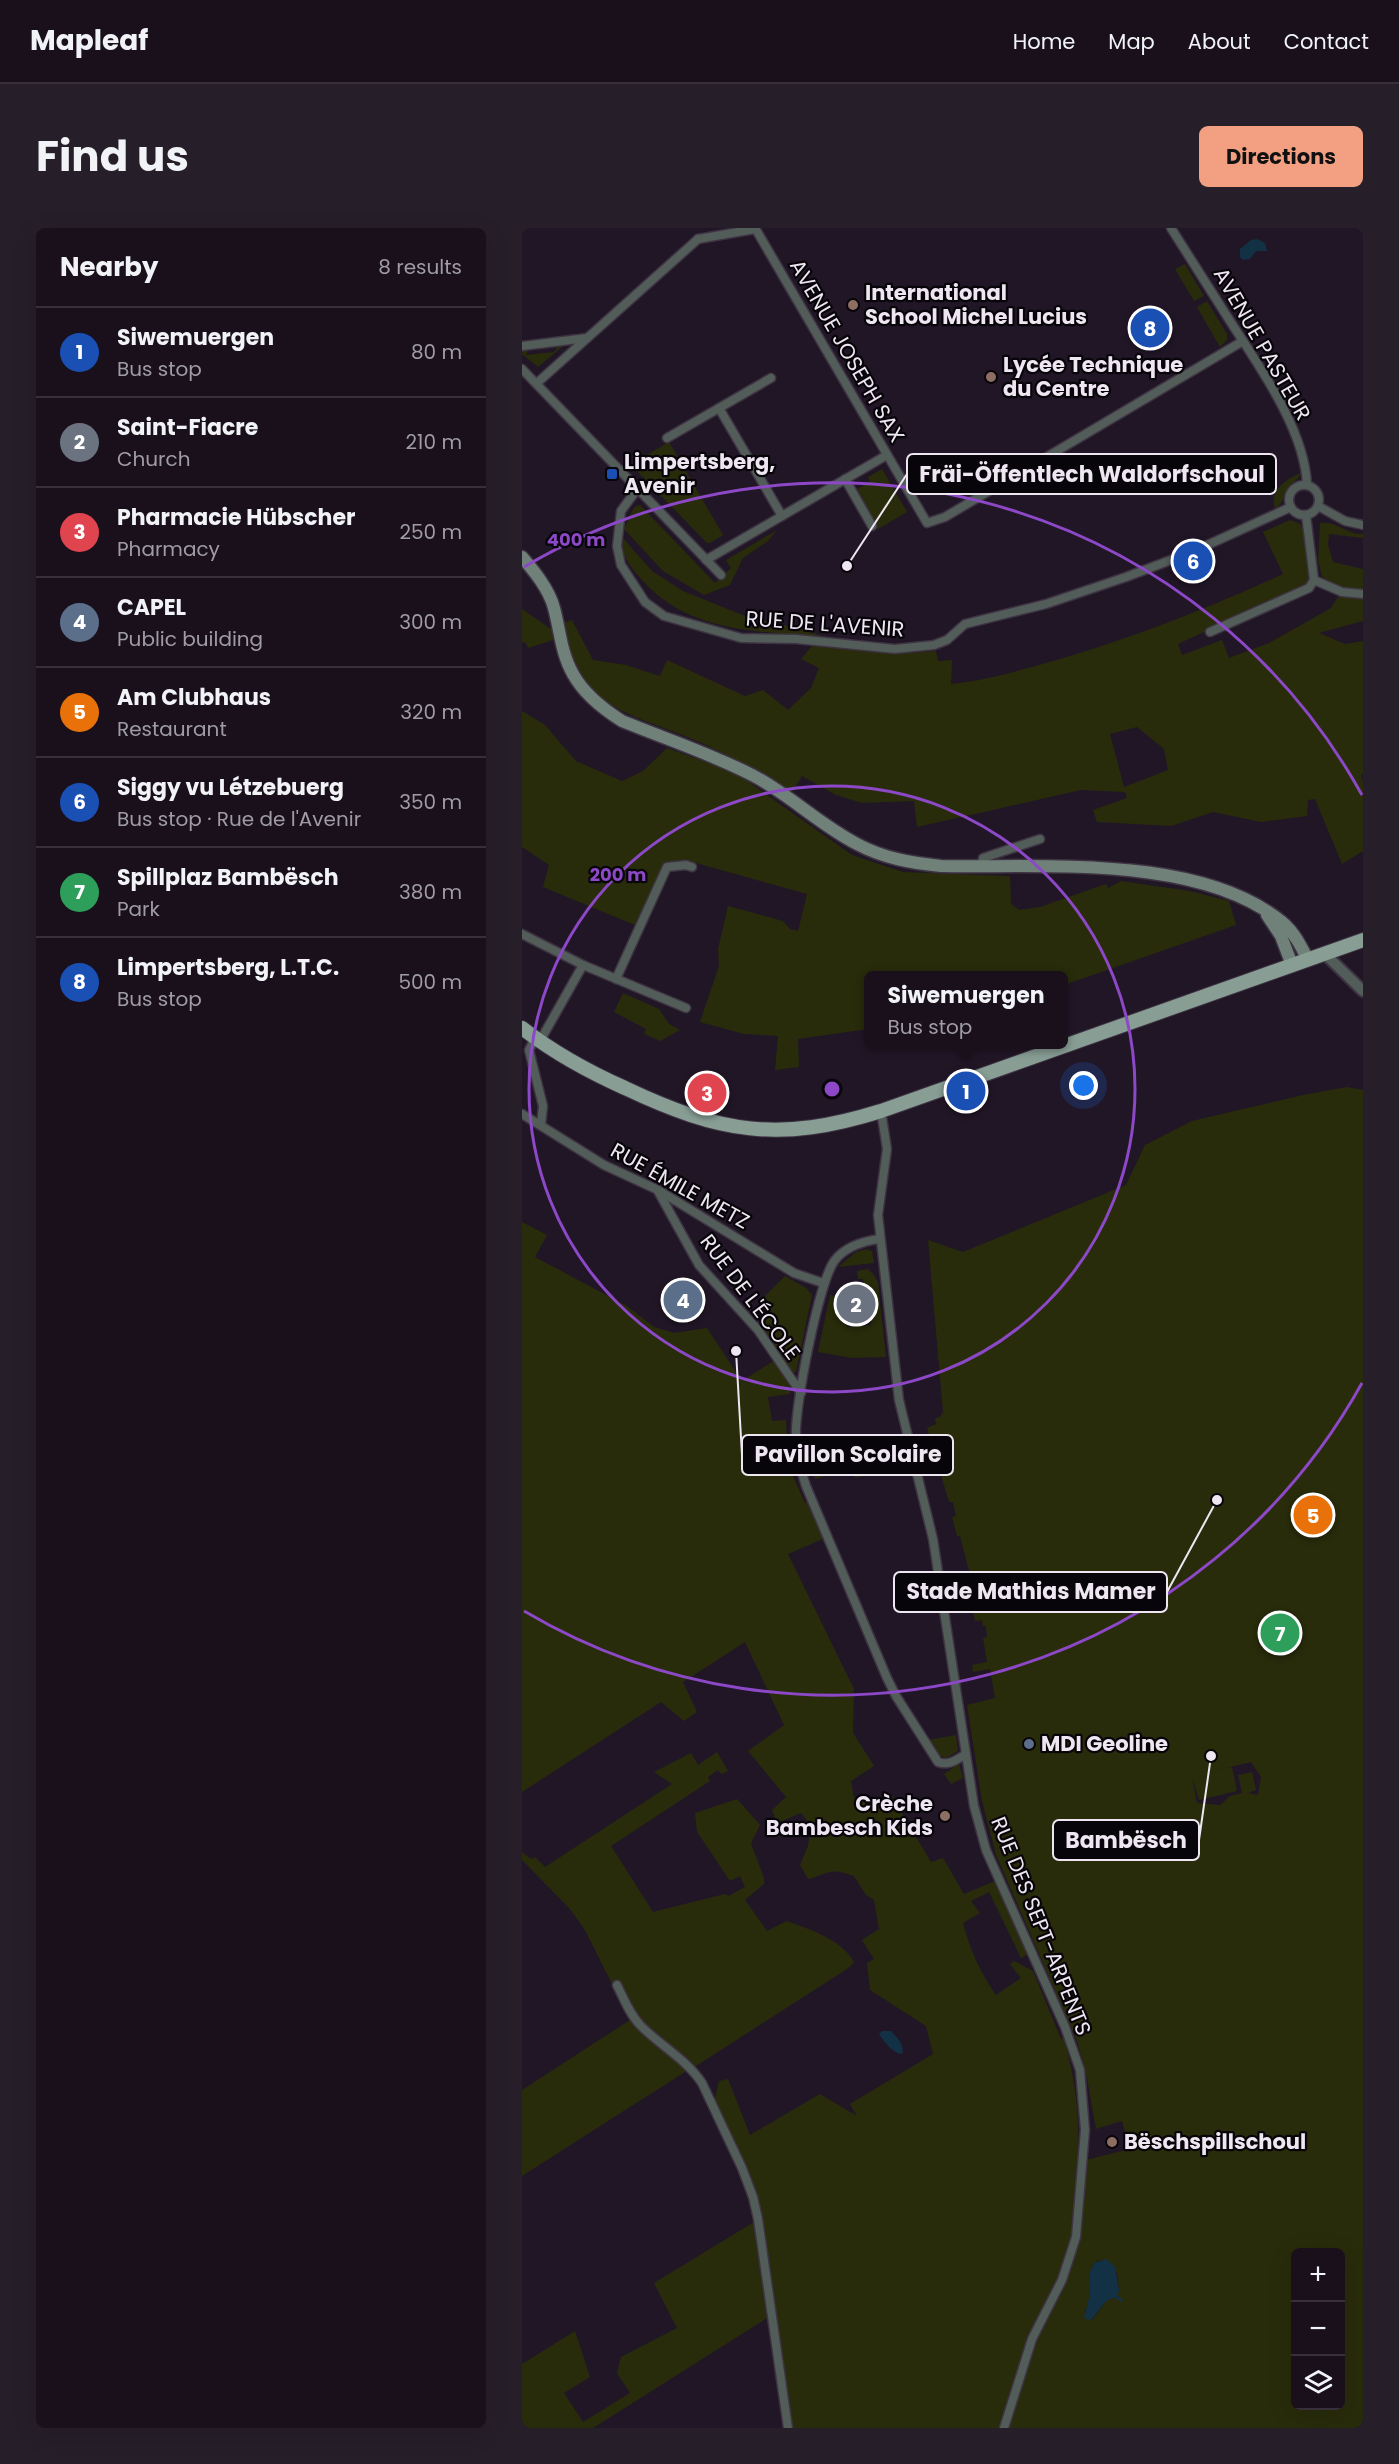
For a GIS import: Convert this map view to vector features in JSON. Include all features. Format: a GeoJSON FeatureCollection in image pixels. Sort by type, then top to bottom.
{"type":"FeatureCollection","features":[{"type":"Feature","properties":{"kind":"main road"},"geometry":{"type":"LineString","coordinates":[[522,557],[541,582],[553,605],[562,647],[572,673],[582,687],[608,712],[622,721],[718,759],[756,777],[858,845],[884,856],[913,863],[981,867],[1116,869],[1175,876],[1232,892],[1265,911],[1292,932],[1308,960]]}},
{"type":"Feature","properties":{"kind":"main road"},"geometry":{"type":"LineString","coordinates":[[1265,911],[1281,936],[1292,965]]}},
{"type":"Feature","properties":{"kind":"main road"},"geometry":{"type":"LineString","coordinates":[[1068,1045],[1363,940]]}},
{"type":"Feature","properties":{"kind":"main road"},"geometry":{"type":"LineString","coordinates":[[522,1028],[537,1040],[604,1079],[665,1107],[711,1122],[759,1130],[831,1125],[881,1111],[1056,1049]]}},
{"type":"Feature","properties":{"kind":"street"},"geometry":{"type":"LineString","coordinates":[[696,228],[698,239]]}},
{"type":"Feature","properties":{"kind":"street"},"geometry":{"type":"LineString","coordinates":[[537,383],[698,239],[755,228]]}},
{"type":"Feature","properties":{"kind":"street","name":"AVENUE JOSEPH SAX"},"geometry":{"type":"LineString","coordinates":[[755,228],[927,523],[945,517],[1243,341]]}},
{"type":"Feature","properties":{"kind":"street","name":"AVENUE PASTEUR"},"geometry":{"type":"LineString","coordinates":[[1171,228],[1243,341],[1288,420],[1306,467],[1306,485],[1312,487],[1318,495],[1318,506]]}},
{"type":"Feature","properties":{"kind":"street"},"geometry":{"type":"LineString","coordinates":[[522,346],[587,338]]}},
{"type":"Feature","properties":{"kind":"street"},"geometry":{"type":"LineString","coordinates":[[522,369],[721,575]]}},
{"type":"Feature","properties":{"kind":"street"},"geometry":{"type":"LineString","coordinates":[[668,438],[771,378]]}},
{"type":"Feature","properties":{"kind":"street"},"geometry":{"type":"LineString","coordinates":[[719,408],[782,516]]}},
{"type":"Feature","properties":{"kind":"street"},"geometry":{"type":"LineString","coordinates":[[706,560],[887,455]]}},
{"type":"Feature","properties":{"kind":"street"},"geometry":{"type":"LineString","coordinates":[[845,479],[872,526]]}},
{"type":"Feature","properties":{"kind":"street"},"geometry":{"type":"LineString","coordinates":[[1306,485],[1295,487],[1289,497],[1290,507],[1297,513],[1306,515],[1318,506],[1345,521],[1363,525]]}},
{"type":"Feature","properties":{"kind":"street","name":"RUE DE L'AVENIR"},"geometry":{"type":"LineString","coordinates":[[638,488],[621,512],[617,546],[621,565],[645,602],[664,616],[741,638],[796,639],[895,649],[934,645],[946,640],[965,624],[1046,604],[1126,577],[1192,552],[1290,507]]}},
{"type":"Feature","properties":{"kind":"street"},"geometry":{"type":"LineString","coordinates":[[1210,632],[1309,588],[1314,580],[1306,515]]}},
{"type":"Feature","properties":{"kind":"street"},"geometry":{"type":"LineString","coordinates":[[1314,580],[1342,592],[1363,594]]}},
{"type":"Feature","properties":{"kind":"street"},"geometry":{"type":"LineString","coordinates":[[981,867],[983,858],[1040,839]]}},
{"type":"Feature","properties":{"kind":"street"},"geometry":{"type":"LineString","coordinates":[[616,979],[667,867],[686,865],[692,867]]}},
{"type":"Feature","properties":{"kind":"street"},"geometry":{"type":"LineString","coordinates":[[522,934],[583,965],[686,1008]]}},
{"type":"Feature","properties":{"kind":"street"},"geometry":{"type":"LineString","coordinates":[[1325,954],[1363,991]]}},
{"type":"Feature","properties":{"kind":"street"},"geometry":{"type":"LineString","coordinates":[[541,1125],[543,1106],[529,1050],[583,965]]}},
{"type":"Feature","properties":{"kind":"street","name":"RUE DES SEPT-ARPENTS"},"geometry":{"type":"LineString","coordinates":[[881,1111],[887,1149],[878,1215],[900,1400],[933,1539],[974,1806],[986,1850],[1078,2064],[1082,2083],[1085,2130],[1076,2237],[1062,2280],[1032,2339],[1004,2428]]}},
{"type":"Feature","properties":{"kind":"street","name":"RUE ÉMILE METZ"},"geometry":{"type":"LineString","coordinates":[[522,1114],[604,1165],[658,1190],[794,1273],[823,1283]]}},
{"type":"Feature","properties":{"kind":"street","name":"RUE DE L'ÉCOLE"},"geometry":{"type":"LineString","coordinates":[[658,1190],[699,1265],[758,1330],[801,1393]]}},
{"type":"Feature","properties":{"kind":"street"},"geometry":{"type":"LineString","coordinates":[[880,1239],[851,1247],[836,1259],[823,1283],[801,1393],[796,1436],[798,1462],[806,1486],[896,1696],[938,1762],[945,1764],[966,1754]]}},
{"type":"Feature","properties":{"kind":"street"},"geometry":{"type":"LineString","coordinates":[[617,1985],[633,2016],[641,2026],[693,2069],[702,2083],[753,2197],[788,2428]]}},
{"type":"Feature","properties":{"kind":"green space"},"geometry":{"type":"Polygon","coordinates":[[[1185,264],[1204,296],[1194,301],[1175,269],[1185,264]]]}},
{"type":"Feature","properties":{"kind":"green space"},"geometry":{"type":"Polygon","coordinates":[[[1207,301],[1227,334],[1227,340],[1220,347],[1197,307],[1207,301]]]}},
{"type":"Feature","properties":{"kind":"green space"},"geometry":{"type":"Polygon","coordinates":[[[559,345],[563,346],[538,367],[522,354],[522,349],[529,348],[526,355],[554,352],[559,345]]]}},
{"type":"Feature","properties":{"kind":"green space"},"geometry":{"type":"Polygon","coordinates":[[[669,442],[723,535],[710,543],[707,543],[632,466],[633,463],[669,442]]]}},
{"type":"Feature","properties":{"kind":"green space"},"geometry":{"type":"Polygon","coordinates":[[[882,469],[907,512],[878,529],[856,490],[870,481],[868,477],[882,469]]]}},
{"type":"Feature","properties":{"kind":"green space"},"geometry":{"type":"Polygon","coordinates":[[[1301,473],[1275,509],[1274,496],[1280,486],[1301,473]]]}},
{"type":"Feature","properties":{"kind":"green space"},"geometry":{"type":"Polygon","coordinates":[[[640,505],[715,583],[731,568],[726,560],[777,530],[768,541],[743,558],[730,585],[704,595],[663,571],[624,529],[634,507],[640,505]]]}},
{"type":"Feature","properties":{"kind":"green space"},"geometry":{"type":"Polygon","coordinates":[[[1290,520],[1299,523],[1303,528],[1309,578],[1305,585],[1178,644],[1182,655],[1222,640],[1229,658],[1269,643],[1331,608],[1341,592],[1322,576],[1318,561],[1320,523],[1332,524],[1357,534],[1363,534],[1363,538],[1329,534],[1328,545],[1333,562],[1363,569],[1363,621],[1319,633],[1345,644],[1363,641],[1363,774],[1361,775],[1363,851],[1342,864],[1315,799],[1308,800],[1307,816],[1261,822],[1213,812],[1171,826],[1097,822],[1093,810],[1127,798],[1125,792],[1081,790],[917,827],[914,801],[862,803],[836,795],[802,776],[792,792],[711,747],[611,705],[582,675],[572,653],[563,623],[572,620],[593,660],[626,665],[660,676],[667,660],[745,696],[763,690],[788,710],[811,688],[819,668],[801,659],[812,646],[893,654],[936,651],[938,661],[952,660],[951,684],[1011,673],[1137,634],[1283,574],[1263,532],[1290,520]],[[1137,727],[1110,734],[1124,787],[1168,770],[1164,749],[1137,727]]]}},
{"type":"Feature","properties":{"kind":"green space"},"geometry":{"type":"Polygon","coordinates":[[[621,536],[652,571],[683,591],[745,616],[805,630],[827,638],[728,627],[682,611],[661,598],[642,580],[624,555],[621,536]]]}},
{"type":"Feature","properties":{"kind":"green space"},"geometry":{"type":"Polygon","coordinates":[[[522,609],[552,630],[553,640],[528,648],[526,643],[522,642],[522,609]]]}},
{"type":"Feature","properties":{"kind":"green space"},"geometry":{"type":"Polygon","coordinates":[[[522,711],[545,725],[576,761],[622,781],[643,771],[667,748],[736,773],[852,855],[903,872],[1010,876],[1011,904],[1019,910],[1040,907],[1106,884],[1108,888],[1121,881],[1190,891],[1229,901],[1236,925],[1068,984],[1068,971],[864,971],[864,1030],[798,1039],[799,1067],[775,1070],[778,1036],[744,1034],[700,1022],[719,966],[718,949],[728,906],[783,921],[790,929],[798,931],[807,894],[685,860],[665,862],[635,925],[543,887],[549,865],[522,847],[522,711]]]}},
{"type":"Feature","properties":{"kind":"green space"},"geometry":{"type":"Polygon","coordinates":[[[623,993],[659,1009],[669,1024],[680,1030],[660,1041],[644,1034],[646,1029],[614,1012],[623,993]]]}},
{"type":"Feature","properties":{"kind":"green space"},"geometry":{"type":"Polygon","coordinates":[[[1347,1087],[1363,1090],[1363,2428],[784,2428],[767,2318],[593,2428],[522,2428],[522,2364],[575,2331],[590,2377],[564,2393],[583,2422],[630,2393],[617,2373],[621,2357],[677,2328],[654,2283],[754,2222],[744,2187],[730,2153],[688,2070],[522,2176],[522,2090],[630,2020],[585,1930],[570,1909],[522,1860],[522,1852],[531,1859],[535,1857],[545,1867],[672,1784],[654,1772],[691,1753],[698,1765],[717,1752],[728,1771],[721,1774],[718,1770],[708,1777],[710,1781],[611,1846],[653,1912],[725,1894],[728,1896],[745,1887],[740,1876],[730,1881],[697,1832],[695,1813],[737,1799],[760,1825],[751,1843],[764,1878],[764,1884],[745,1900],[767,1931],[787,1921],[833,1941],[854,1962],[847,1969],[696,2066],[714,2103],[719,2081],[728,2079],[750,2135],[820,2094],[857,2116],[850,2104],[933,2054],[926,2026],[870,1990],[867,1963],[874,1959],[862,1940],[879,1929],[874,1900],[866,1895],[854,1876],[846,1873],[830,1872],[808,1879],[800,1865],[808,1846],[811,1825],[801,1813],[777,1823],[772,1810],[786,1797],[748,1751],[784,1725],[745,1642],[683,1682],[697,1712],[684,1721],[661,1702],[522,1792],[522,1222],[547,1235],[535,1257],[627,1306],[654,1327],[674,1333],[707,1328],[742,1381],[775,1360],[791,1389],[790,1394],[768,1397],[772,1421],[786,1420],[787,1447],[792,1474],[805,1503],[809,1502],[825,1538],[788,1554],[854,1689],[853,1733],[874,1766],[851,1781],[854,1798],[862,1794],[869,1807],[890,1793],[931,1862],[943,1858],[964,1894],[995,1881],[1027,1955],[1021,1958],[989,1892],[971,1901],[980,1913],[963,1923],[972,1952],[996,1995],[1021,1978],[1010,1964],[1014,1961],[1033,1971],[1061,2039],[1064,2038],[1078,2114],[1078,2162],[1130,2149],[1122,2121],[1096,2129],[1086,2073],[1077,2041],[996,1855],[982,1801],[967,1705],[995,1698],[990,1669],[973,1672],[972,1665],[987,1662],[983,1638],[987,1637],[986,1626],[983,1626],[982,1620],[975,1621],[965,1577],[970,1575],[960,1536],[957,1536],[952,1517],[956,1516],[953,1502],[949,1502],[927,1428],[936,1424],[935,1418],[940,1417],[943,1412],[928,1240],[963,1252],[1126,1185],[1145,1145],[1192,1121],[1347,1087]],[[1251,1762],[1214,1771],[1232,1767],[1237,1791],[1199,1800],[1192,1776],[1197,1803],[1220,1805],[1230,1796],[1242,1793],[1238,1775],[1252,1772],[1256,1790],[1248,1793],[1258,1795],[1261,1777],[1251,1762]],[[1099,2260],[1092,2266],[1090,2295],[1085,2312],[1092,2320],[1106,2301],[1117,2297],[1119,2290],[1117,2273],[1099,2260]]]}},
{"type":"Feature","properties":{"kind":"green space"},"geometry":{"type":"Polygon","coordinates":[[[866,1249],[872,1251],[874,1263],[838,1267],[856,1252],[866,1249]]]}},
{"type":"Feature","properties":{"kind":"green space"},"geometry":{"type":"Polygon","coordinates":[[[868,1269],[878,1283],[886,1357],[852,1358],[818,1352],[830,1295],[841,1297],[847,1327],[870,1325],[872,1321],[867,1298],[873,1297],[872,1287],[864,1288],[863,1279],[858,1279],[857,1271],[868,1269]]]}},
{"type":"Feature","properties":{"kind":"green space"},"geometry":{"type":"Polygon","coordinates":[[[785,1276],[806,1288],[812,1295],[796,1372],[790,1373],[775,1345],[757,1324],[771,1315],[761,1300],[785,1276]]]}},
{"type":"Feature","properties":{"kind":"green space"},"geometry":{"type":"Polygon","coordinates":[[[805,1440],[832,1440],[843,1471],[815,1479],[805,1440]]]}},
{"type":"Feature","properties":{"kind":"green space"},"geometry":{"type":"Polygon","coordinates":[[[875,1456],[879,1472],[855,1478],[851,1463],[875,1456]]]}},
{"type":"Feature","properties":{"kind":"green space"},"geometry":{"type":"Polygon","coordinates":[[[956,1735],[958,1751],[946,1758],[937,1754],[928,1740],[956,1735]]]}},
{"type":"Feature","properties":{"kind":"green space"},"geometry":{"type":"Polygon","coordinates":[[[959,1764],[963,1778],[951,1784],[944,1774],[959,1764]]]}},
{"type":"Feature","properties":{"kind":"water"},"geometry":{"type":"Polygon","coordinates":[[[1257,239],[1265,243],[1267,251],[1256,251],[1250,259],[1243,260],[1240,257],[1240,249],[1251,240],[1257,239]]]}},
{"type":"Feature","properties":{"kind":"water"},"geometry":{"type":"Polygon","coordinates":[[[882,2031],[891,2031],[896,2036],[903,2050],[902,2054],[886,2044],[879,2034],[882,2031]]]}},
{"type":"Feature","properties":{"kind":"water"},"geometry":{"type":"Polygon","coordinates":[[[1107,2259],[1115,2267],[1119,2290],[1117,2297],[1106,2301],[1091,2320],[1084,2318],[1090,2294],[1090,2272],[1094,2263],[1107,2259]]]}},
{"type":"Feature","properties":{"kind":"waterway"},"geometry":{"type":"LineString","coordinates":[[1117,2297],[1121,2300]]}},
{"type":"Feature","properties":{"kind":"place","name":"International School Michel Lucius"},"geometry":{"type":"Point","coordinates":[853,305]}},
{"type":"Feature","properties":{"kind":"place","name":"Limpertsberg, L.T.C."},"geometry":{"type":"Point","coordinates":[1150,328]}},
{"type":"Feature","properties":{"kind":"place","name":"Lycée Technique du Centre"},"geometry":{"type":"Point","coordinates":[991,377]}},
{"type":"Feature","properties":{"kind":"place","name":"Limpertsberg, Avenir"},"geometry":{"type":"Point","coordinates":[612,474]}},
{"type":"Feature","properties":{"kind":"place","name":"Siggy vu Létzebuerg"},"geometry":{"type":"Point","coordinates":[1193,561]}},
{"type":"Feature","properties":{"kind":"place","name":"Fräi-Öffentlech Waldorfschoul"},"geometry":{"type":"Point","coordinates":[847,566]}},
{"type":"Feature","properties":{"kind":"place","name":"Siwemuergen"},"geometry":{"type":"Point","coordinates":[966,1091]}},
{"type":"Feature","properties":{"kind":"place","name":"Pharmacie Hübscher"},"geometry":{"type":"Point","coordinates":[707,1093]}},
{"type":"Feature","properties":{"kind":"place","name":"CAPEL"},"geometry":{"type":"Point","coordinates":[683,1300]}},
{"type":"Feature","properties":{"kind":"place","name":"Saint-Fiacre"},"geometry":{"type":"Point","coordinates":[856,1304]}},
{"type":"Feature","properties":{"kind":"place","name":"Pavillon Scolaire"},"geometry":{"type":"Point","coordinates":[736,1351]}},
{"type":"Feature","properties":{"kind":"place","name":"Stade Mathias Mamer"},"geometry":{"type":"Point","coordinates":[1217,1500]}},
{"type":"Feature","properties":{"kind":"place","name":"Am Clubhaus"},"geometry":{"type":"Point","coordinates":[1313,1515]}},
{"type":"Feature","properties":{"kind":"place","name":"Spillplaz Bambësch"},"geometry":{"type":"Point","coordinates":[1280,1633]}},
{"type":"Feature","properties":{"kind":"place","name":"MDI Geoline"},"geometry":{"type":"Point","coordinates":[1029,1744]}},
{"type":"Feature","properties":{"kind":"place","name":"Bambësch"},"geometry":{"type":"Point","coordinates":[1211,1756]}},
{"type":"Feature","properties":{"kind":"place","name":"Crèche Bambesch Kids"},"geometry":{"type":"Point","coordinates":[945,1816]}},
{"type":"Feature","properties":{"kind":"place","name":"Bëschspillschoul"},"geometry":{"type":"Point","coordinates":[1112,2142]}}]}
